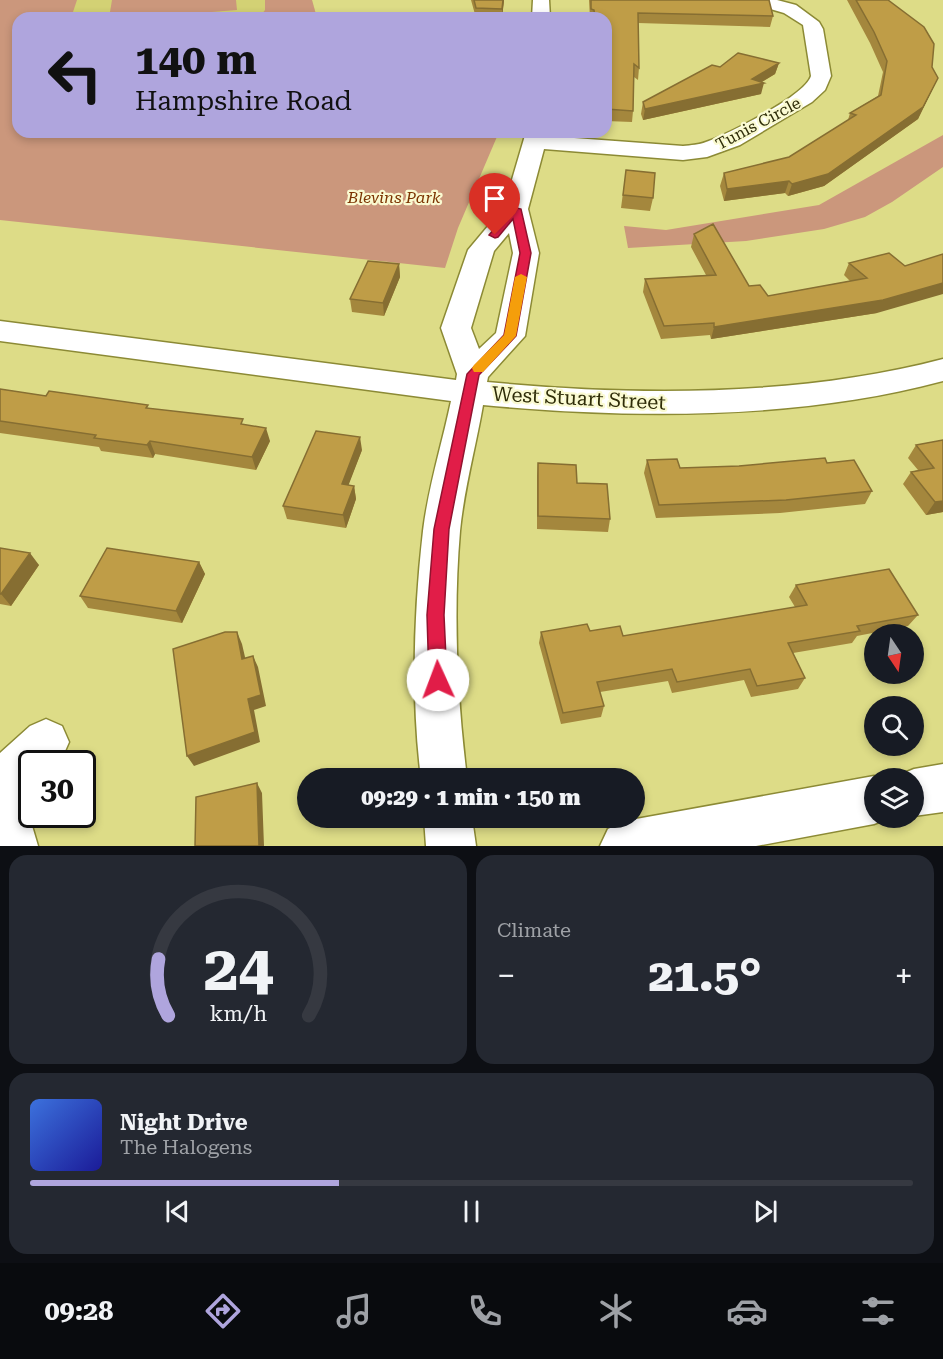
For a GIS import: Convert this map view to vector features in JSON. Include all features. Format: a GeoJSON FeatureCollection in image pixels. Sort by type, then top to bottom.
{"type":"FeatureCollection","features":[{"type":"Feature","properties":{"kind":"street","name":"Tunis Circle"},"geometry":{"type":"LineString","coordinates":[[545,138],[683,153],[707,150],[732,141],[805,98],[818,86],[821,76],[814,29],[800,15],[759,0]]}},
{"type":"Feature","properties":{"kind":"street"},"geometry":{"type":"LineString","coordinates":[[443,768],[436,615],[442,529],[471,383],[456,328],[481,250],[516,209],[536,138]]}},
{"type":"Feature","properties":{"kind":"street"},"geometry":{"type":"LineString","coordinates":[[471,383],[510,336],[526,253],[516,209]]}},
{"type":"Feature","properties":{"kind":"street","name":"West Stuart Street"},"geometry":{"type":"LineString","coordinates":[[0,331],[471,383],[630,404],[720,401],[815,393],[870,385],[943,370]]}},
{"type":"Feature","properties":{"kind":"street"},"geometry":{"type":"LineString","coordinates":[[0,785],[46,742]]}},
{"type":"Feature","properties":{"kind":"street"},"geometry":{"type":"LineString","coordinates":[[924,791],[943,788]]}},
{"type":"Feature","properties":{"kind":"street"},"geometry":{"type":"LineString","coordinates":[[625,846],[864,802]]}},
{"type":"Feature","properties":{"kind":"street"},"geometry":{"type":"LineString","coordinates":[[0,810],[6,819],[13,846]]}},
{"type":"Feature","properties":{"kind":"street"},"geometry":{"type":"LineString","coordinates":[[449,828],[451,846]]}},
{"type":"Feature","properties":{"kind":"shaded area"},"geometry":{"type":"Polygon","coordinates":[[[0,0],[312,0],[315,12],[12,12],[0,0]]]}},
{"type":"Feature","properties":{"kind":"green space","name":"Blevins Park"},"geometry":{"type":"Polygon","coordinates":[[[0,0],[77,0],[73,12],[12,12],[12,138],[496,138],[458,228],[445,268],[0,220],[0,0]]]}},
{"type":"Feature","properties":{"kind":"green space"},"geometry":{"type":"Polygon","coordinates":[[[112,0],[236,0],[237,10],[212,12],[110,12],[112,0]]]}},
{"type":"Feature","properties":{"kind":"green space"},"geometry":{"type":"Polygon","coordinates":[[[265,0],[312,0],[315,12],[264,12],[265,0]]]}},
{"type":"Feature","properties":{"kind":"green space"},"geometry":{"type":"Polygon","coordinates":[[[943,135],[943,167],[892,202],[865,217],[824,229],[746,241],[628,248],[624,226],[666,230],[819,205],[943,135]]]}},
{"type":"Feature","properties":{"kind":"building"},"geometry":{"type":"Polygon","coordinates":[[[474,0],[503,0],[502,9],[476,8],[474,0]]]}},
{"type":"Feature","properties":{"kind":"building"},"geometry":{"type":"Polygon","coordinates":[[[591,0],[769,0],[773,16],[638,13],[639,68],[634,64],[633,111],[612,109],[612,12],[594,12],[591,9],[591,0]]]}},
{"type":"Feature","properties":{"kind":"building"},"geometry":{"type":"Polygon","coordinates":[[[856,0],[888,0],[924,27],[934,44],[932,67],[938,78],[923,107],[828,174],[792,184],[789,181],[727,189],[724,173],[789,157],[856,115],[850,113],[881,95],[887,61],[856,0]]]}},
{"type":"Feature","properties":{"kind":"building"},"geometry":{"type":"Polygon","coordinates":[[[738,53],[779,63],[752,79],[764,83],[645,109],[643,102],[712,65],[720,67],[738,53]]]}},
{"type":"Feature","properties":{"kind":"building"},"geometry":{"type":"Polygon","coordinates":[[[626,170],[655,173],[653,198],[623,195],[626,170]]]}},
{"type":"Feature","properties":{"kind":"building"},"geometry":{"type":"Polygon","coordinates":[[[713,224],[749,286],[760,285],[768,296],[867,278],[849,263],[889,253],[905,266],[943,254],[943,283],[883,300],[714,327],[714,323],[664,326],[645,279],[716,275],[694,234],[713,224]]]}},
{"type":"Feature","properties":{"kind":"building"},"geometry":{"type":"Polygon","coordinates":[[[368,261],[399,264],[383,303],[350,299],[368,261]]]}},
{"type":"Feature","properties":{"kind":"building"},"geometry":{"type":"Polygon","coordinates":[[[0,389],[46,396],[49,391],[148,405],[146,408],[243,419],[241,424],[266,428],[252,457],[150,441],[147,445],[94,438],[96,435],[0,421],[0,389]]]}},
{"type":"Feature","properties":{"kind":"building"},"geometry":{"type":"Polygon","coordinates":[[[316,431],[360,437],[342,484],[354,486],[343,515],[283,506],[316,431]]]}},
{"type":"Feature","properties":{"kind":"building"},"geometry":{"type":"Polygon","coordinates":[[[943,440],[943,501],[935,502],[911,472],[934,468],[916,445],[943,440]]]}},
{"type":"Feature","properties":{"kind":"building"},"geometry":{"type":"Polygon","coordinates":[[[825,458],[827,463],[854,460],[872,491],[786,500],[659,505],[647,460],[677,459],[680,468],[739,466],[825,458]]]}},
{"type":"Feature","properties":{"kind":"building"},"geometry":{"type":"Polygon","coordinates":[[[538,463],[576,465],[577,483],[607,484],[610,519],[538,516],[538,463]]]}},
{"type":"Feature","properties":{"kind":"building"},"geometry":{"type":"Polygon","coordinates":[[[0,548],[30,553],[1,594],[0,594],[0,548]]]}},
{"type":"Feature","properties":{"kind":"building"},"geometry":{"type":"Polygon","coordinates":[[[107,548],[199,562],[176,611],[80,596],[107,548]]]}},
{"type":"Feature","properties":{"kind":"building"},"geometry":{"type":"Polygon","coordinates":[[[889,569],[918,615],[857,626],[860,631],[788,643],[805,678],[757,686],[750,669],[677,682],[672,669],[597,682],[604,706],[563,713],[541,632],[587,624],[590,631],[620,626],[623,636],[807,605],[796,585],[889,569]]]}},
{"type":"Feature","properties":{"kind":"building"},"geometry":{"type":"Polygon","coordinates":[[[225,632],[237,632],[242,659],[253,656],[261,695],[248,699],[255,732],[187,756],[173,649],[225,632]]]}},
{"type":"Feature","properties":{"kind":"building"},"geometry":{"type":"Polygon","coordinates":[[[257,783],[259,846],[195,846],[196,797],[257,783]]]}},
{"type":"Feature","properties":{"kind":"slow traffic"},"geometry":{"type":"LineString","coordinates":[[478,368],[510,336],[521,277]]}},
{"type":"Feature","properties":{"kind":"route"},"geometry":{"type":"LineString","coordinates":[[438,680],[436,615],[442,529],[473,374],[510,336],[526,253],[516,209],[495,235]]}}]}
